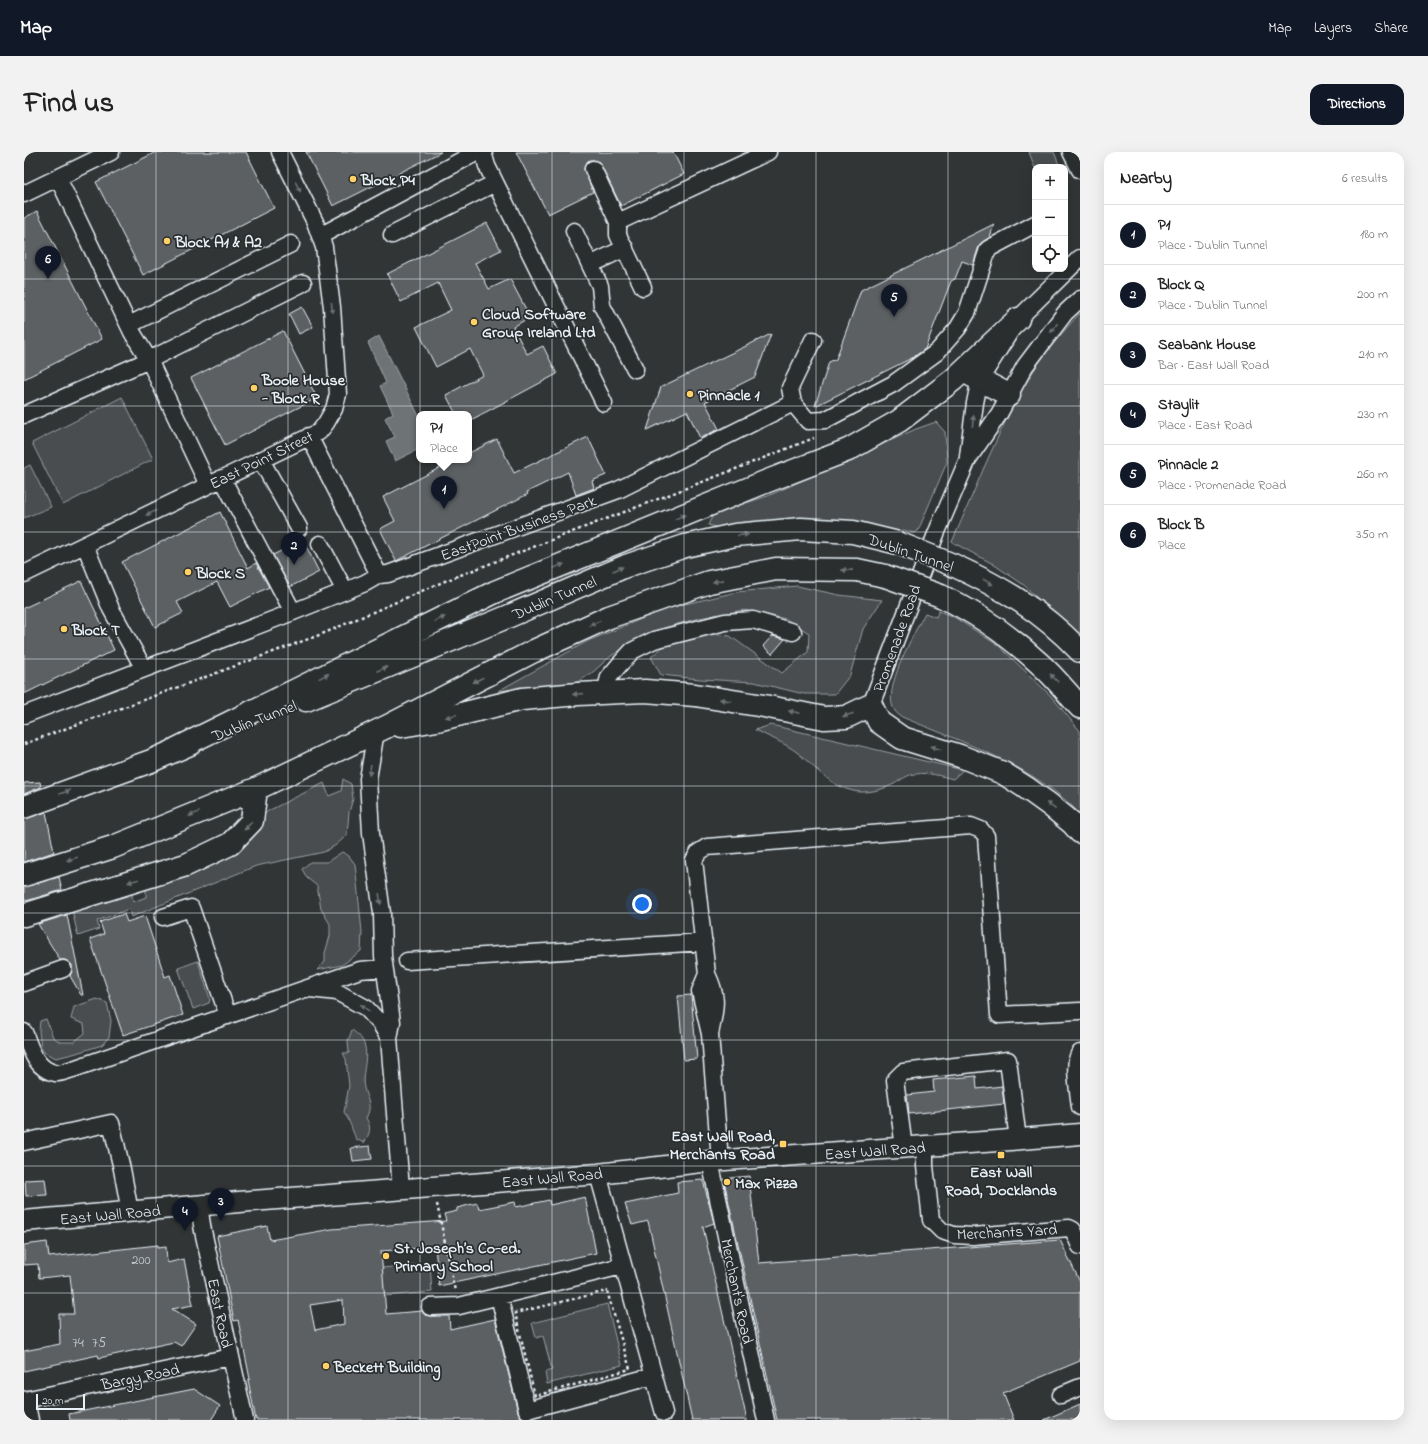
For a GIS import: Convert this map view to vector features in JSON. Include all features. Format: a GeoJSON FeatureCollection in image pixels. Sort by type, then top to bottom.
{"type":"FeatureCollection","features":[{"type":"Feature","properties":{"kind":"highway"},"geometry":{"type":"LineString","coordinates":[[176,749],[495,592],[765,482],[848,450],[899,421],[953,380],[972,376],[1018,320]]}},
{"type":"Feature","properties":{"kind":"highway"},"geometry":{"type":"LineString","coordinates":[[972,376],[1009,395]]}},
{"type":"Feature","properties":{"kind":"highway","name":"Dublin Tunnel"},"geometry":{"type":"LineString","coordinates":[[24,807],[144,763],[176,749],[307,700],[626,566],[685,546],[735,535],[801,529],[853,532],[898,543],[983,579],[1025,603],[1064,634],[1080,651]]}},
{"type":"Feature","properties":{"kind":"highway","name":"Dublin Tunnel"},"geometry":{"type":"LineString","coordinates":[[24,875],[113,847],[256,789],[381,729],[534,651],[609,617],[709,582],[776,569],[857,570],[885,576],[941,596],[959,605],[990,625],[1022,649],[1040,664],[1080,707]]}},
{"type":"Feature","properties":{"kind":"highway"},"geometry":{"type":"LineString","coordinates":[[381,729],[409,726],[522,699],[605,692],[645,691],[695,695],[764,706],[824,718],[846,717],[871,705],[878,722],[902,738],[960,756],[1004,773],[1025,786],[1050,805],[1072,823],[1080,832]]}},
{"type":"Feature","properties":{"kind":"highway"},"geometry":{"type":"LineString","coordinates":[[24,915],[186,865],[230,844],[252,821],[256,789]]}},
{"type":"Feature","properties":{"kind":"main road","name":"East Wall Road"},"geometry":{"type":"LineString","coordinates":[[24,1221],[400,1189],[598,1174],[715,1161],[1018,1140],[1080,1134]]}},
{"type":"Feature","properties":{"kind":"street"},"geometry":{"type":"LineString","coordinates":[[24,194],[111,152]]}},
{"type":"Feature","properties":{"kind":"street","name":"East Point Street"},"geometry":{"type":"LineString","coordinates":[[24,574],[319,432],[334,410],[338,394],[332,306],[324,247],[315,222],[280,152]]}},
{"type":"Feature","properties":{"kind":"street"},"geometry":{"type":"LineString","coordinates":[[320,236],[477,152]]}},
{"type":"Feature","properties":{"kind":"street"},"geometry":{"type":"LineString","coordinates":[[483,152],[487,166],[495,183],[604,403]]}},
{"type":"Feature","properties":{"kind":"street"},"geometry":{"type":"LineString","coordinates":[[618,222],[768,152]]}},
{"type":"Feature","properties":{"kind":"street"},"geometry":{"type":"LineString","coordinates":[[1071,152],[1080,170]]}},
{"type":"Feature","properties":{"kind":"street"},"geometry":{"type":"LineString","coordinates":[[593,169],[618,222],[618,235],[643,287]]}},
{"type":"Feature","properties":{"kind":"street"},"geometry":{"type":"LineString","coordinates":[[58,178],[129,325],[150,360],[208,485]]}},
{"type":"Feature","properties":{"kind":"street"},"geometry":{"type":"LineString","coordinates":[[392,236],[495,183]]}},
{"type":"Feature","properties":{"kind":"street"},"geometry":{"type":"LineString","coordinates":[[813,340],[790,388],[793,403],[808,422],[825,420],[893,384],[937,352],[958,328],[967,313],[988,248],[1032,226]]}},
{"type":"Feature","properties":{"kind":"street"},"geometry":{"type":"LineString","coordinates":[[574,231],[600,286],[602,306],[635,369]]}},
{"type":"Feature","properties":{"kind":"street"},"geometry":{"type":"LineString","coordinates":[[129,325],[291,244]]}},
{"type":"Feature","properties":{"kind":"street"},"geometry":{"type":"LineString","coordinates":[[590,265],[625,248]]}},
{"type":"Feature","properties":{"kind":"street"},"geometry":{"type":"LineString","coordinates":[[1018,320],[1080,258]]}},
{"type":"Feature","properties":{"kind":"street"},"geometry":{"type":"LineString","coordinates":[[24,415],[150,360],[303,283]]}},
{"type":"Feature","properties":{"kind":"street","name":"Promenade Road"},"geometry":{"type":"LineString","coordinates":[[871,705],[936,534],[968,460],[999,414],[1025,366],[1065,312],[1080,299]]}},
{"type":"Feature","properties":{"kind":"street","name":"Promenade Road"},"geometry":{"type":"LineString","coordinates":[[968,460],[975,403],[972,376]]}},
{"type":"Feature","properties":{"kind":"street","name":"EastPoint Business Park"},"geometry":{"type":"LineString","coordinates":[[24,715],[292,612],[345,591],[379,575],[388,574],[618,490],[793,403]]}},
{"type":"Feature","properties":{"kind":"street"},"geometry":{"type":"LineString","coordinates":[[309,436],[379,575]]}},
{"type":"Feature","properties":{"kind":"street"},"geometry":{"type":"LineString","coordinates":[[261,460],[299,528]]}},
{"type":"Feature","properties":{"kind":"street"},"geometry":{"type":"LineString","coordinates":[[222,478],[292,612]]}},
{"type":"Feature","properties":{"kind":"street"},"geometry":{"type":"LineString","coordinates":[[320,544],[345,591]]}},
{"type":"Feature","properties":{"kind":"street"},"geometry":{"type":"LineString","coordinates":[[85,545],[111,609],[144,669]]}},
{"type":"Feature","properties":{"kind":"street"},"geometry":{"type":"LineString","coordinates":[[605,692],[609,677],[632,651],[654,640],[725,622],[753,620],[793,632]]}},
{"type":"Feature","properties":{"kind":"street"},"geometry":{"type":"LineString","coordinates":[[381,729],[368,779],[371,834],[382,913],[384,968],[392,1022],[389,1038],[400,1189]]}},
{"type":"Feature","properties":{"kind":"street"},"geometry":{"type":"LineString","coordinates":[[407,961],[704,942],[694,860],[699,852],[707,847],[971,826],[981,830],[986,836],[999,1016],[1080,1011]]}},
{"type":"Feature","properties":{"kind":"street"},"geometry":{"type":"LineString","coordinates":[[163,918],[191,908],[228,1016]]}},
{"type":"Feature","properties":{"kind":"street","name":"Merchant's Road"},"geometry":{"type":"LineString","coordinates":[[704,942],[707,974],[700,991],[710,1034],[715,1161],[743,1316],[766,1420]]}},
{"type":"Feature","properties":{"kind":"street"},"geometry":{"type":"LineString","coordinates":[[24,1032],[36,1061],[46,1069],[56,1073],[73,1069],[360,970],[384,968]]}},
{"type":"Feature","properties":{"kind":"street"},"geometry":{"type":"LineString","coordinates":[[24,983],[63,969]]}},
{"type":"Feature","properties":{"kind":"street"},"geometry":{"type":"LineString","coordinates":[[304,989],[337,992],[366,1008],[380,1023],[389,1038]]}},
{"type":"Feature","properties":{"kind":"street"},"geometry":{"type":"LineString","coordinates":[[1080,1053],[1076,1064],[1080,1107]]}},
{"type":"Feature","properties":{"kind":"street"},"geometry":{"type":"LineString","coordinates":[[904,1148],[895,1080],[903,1072],[1008,1060],[1018,1140]]}},
{"type":"Feature","properties":{"kind":"street"},"geometry":{"type":"LineString","coordinates":[[24,1142],[111,1123],[130,1212]]}},
{"type":"Feature","properties":{"kind":"street","name":"Merchants Yard"},"geometry":{"type":"LineString","coordinates":[[925,1146],[925,1166],[931,1220],[942,1231],[954,1235],[972,1236],[1069,1228],[1073,1230],[1080,1246]]}},
{"type":"Feature","properties":{"kind":"street"},"geometry":{"type":"LineString","coordinates":[[598,1174],[622,1266],[664,1413]]}},
{"type":"Feature","properties":{"kind":"street","name":"East Road"},"geometry":{"type":"LineString","coordinates":[[199,1206],[203,1231],[245,1420]]}},
{"type":"Feature","properties":{"kind":"street"},"geometry":{"type":"LineString","coordinates":[[430,1307],[459,1306],[622,1266]]}},
{"type":"Feature","properties":{"kind":"street"},"geometry":{"type":"LineString","coordinates":[[499,1296],[527,1410],[653,1376]]}},
{"type":"Feature","properties":{"kind":"street","name":"Bargy Road"},"geometry":{"type":"LineString","coordinates":[[30,1420],[25,1400],[231,1357]]}},
{"type":"Feature","properties":{"kind":"street"},"geometry":{"type":"LineString","coordinates":[[1061,1395],[1080,1388]]}},
{"type":"Feature","properties":{"kind":"path"},"geometry":{"type":"LineString","coordinates":[[24,744],[322,634],[445,581],[816,437]]}},
{"type":"Feature","properties":{"kind":"path"},"geometry":{"type":"LineString","coordinates":[[437,1203],[459,1306]]}},
{"type":"Feature","properties":{"kind":"path"},"geometry":{"type":"LineString","coordinates":[[607,1291],[630,1369],[535,1396],[515,1313],[607,1291]]}},
{"type":"Feature","properties":{"kind":"shaded area"},"geometry":{"type":"Polygon","coordinates":[[[1029,152],[1054,152],[1059,164],[1034,164],[1029,152]]]}},
{"type":"Feature","properties":{"kind":"shaded area"},"geometry":{"type":"Polygon","coordinates":[[[1080,313],[1080,640],[1024,585],[993,564],[952,542],[1000,432],[1022,390],[1044,355],[1080,313]]]}},
{"type":"Feature","properties":{"kind":"shaded area"},"geometry":{"type":"Polygon","coordinates":[[[379,336],[416,411],[416,450],[395,461],[386,441],[395,437],[385,418],[393,413],[380,386],[386,383],[368,343],[379,336]]]}},
{"type":"Feature","properties":{"kind":"shaded area"},"geometry":{"type":"Polygon","coordinates":[[[122,397],[153,459],[63,505],[32,443],[122,397]]]}},
{"type":"Feature","properties":{"kind":"shaded area"},"geometry":{"type":"Polygon","coordinates":[[[936,422],[945,432],[947,462],[918,531],[914,533],[904,530],[795,523],[754,522],[727,527],[714,527],[708,525],[714,513],[768,496],[916,429],[936,422]]]}},
{"type":"Feature","properties":{"kind":"shaded area"},"geometry":{"type":"Polygon","coordinates":[[[30,465],[51,507],[24,518],[24,468],[30,465]]]}},
{"type":"Feature","properties":{"kind":"shaded area"},"geometry":{"type":"Polygon","coordinates":[[[797,586],[839,595],[882,600],[863,629],[850,675],[835,694],[804,694],[754,682],[661,675],[651,657],[666,644],[703,633],[730,636],[782,673],[808,652],[809,633],[786,619],[744,610],[699,618],[653,631],[611,656],[593,672],[578,682],[498,691],[588,641],[668,608],[737,592],[797,586]]]}},
{"type":"Feature","properties":{"kind":"shaded area"},"geometry":{"type":"Polygon","coordinates":[[[939,611],[954,617],[999,646],[1051,696],[1080,731],[1080,814],[1062,797],[1042,782],[1020,769],[973,746],[902,717],[895,712],[892,702],[892,690],[895,677],[907,647],[925,613],[936,617],[939,611]]]}},
{"type":"Feature","properties":{"kind":"shaded area"},"geometry":{"type":"Polygon","coordinates":[[[771,725],[963,770],[953,779],[930,774],[913,774],[879,790],[869,792],[853,791],[837,785],[788,746],[755,730],[771,725]]]}},
{"type":"Feature","properties":{"kind":"shaded area"},"geometry":{"type":"Polygon","coordinates":[[[343,779],[351,784],[353,799],[349,812],[347,835],[336,845],[324,852],[256,866],[131,917],[129,909],[97,921],[99,929],[78,936],[72,910],[131,887],[133,902],[146,897],[146,883],[244,835],[268,811],[324,783],[329,796],[341,791],[343,779]]]}},
{"type":"Feature","properties":{"kind":"shaded area"},"geometry":{"type":"Polygon","coordinates":[[[342,852],[349,856],[355,864],[362,932],[361,951],[342,965],[317,970],[325,962],[325,953],[330,936],[330,924],[321,909],[317,886],[307,878],[302,869],[310,862],[327,862],[342,852]]]}},
{"type":"Feature","properties":{"kind":"shaded area"},"geometry":{"type":"Polygon","coordinates":[[[198,961],[210,999],[209,1003],[193,1009],[178,968],[198,961]]]}},
{"type":"Feature","properties":{"kind":"shaded area"},"geometry":{"type":"Polygon","coordinates":[[[97,999],[107,1003],[111,1021],[109,1037],[102,1045],[56,1058],[45,1053],[41,1048],[39,1031],[40,1021],[46,1019],[53,1037],[60,1042],[74,1042],[85,1033],[84,1024],[71,1019],[74,1007],[97,999]]]}},
{"type":"Feature","properties":{"kind":"shaded area"},"geometry":{"type":"Polygon","coordinates":[[[352,1030],[362,1039],[366,1052],[363,1083],[369,1103],[369,1110],[366,1118],[370,1128],[364,1143],[356,1139],[344,1112],[349,1086],[346,1059],[343,1053],[349,1053],[348,1041],[352,1030]]]}},
{"type":"Feature","properties":{"kind":"shaded area"},"geometry":{"type":"Polygon","coordinates":[[[430,1264],[432,1292],[384,1296],[382,1268],[430,1264]]]}},
{"type":"Feature","properties":{"kind":"shaded area"},"geometry":{"type":"Polygon","coordinates":[[[607,1304],[622,1365],[547,1384],[545,1372],[552,1370],[543,1336],[536,1338],[532,1323],[607,1304]]]}},
{"type":"Feature","properties":{"kind":"building","name":"Block A1 & A2"},"geometry":{"type":"Polygon","coordinates":[[[156,152],[246,152],[274,208],[143,275],[96,182],[156,152]]]}},
{"type":"Feature","properties":{"kind":"building","name":"Block P4"},"geometry":{"type":"Polygon","coordinates":[[[306,152],[441,152],[333,206],[306,152]]]}},
{"type":"Feature","properties":{"kind":"building"},"geometry":{"type":"Polygon","coordinates":[[[516,152],[673,152],[684,174],[621,206],[601,165],[598,161],[589,160],[585,164],[584,169],[593,192],[548,214],[516,152]]]}},
{"type":"Feature","properties":{"kind":"building"},"geometry":{"type":"Polygon","coordinates":[[[37,211],[102,339],[24,379],[24,218],[37,211]]]}},
{"type":"Feature","properties":{"kind":"building","name":"Cloud Software Group Ireland Ltd"},"geometry":{"type":"Polygon","coordinates":[[[487,223],[501,250],[475,263],[489,289],[510,279],[530,317],[513,327],[527,354],[543,346],[557,374],[472,419],[472,411],[454,411],[446,395],[483,375],[470,349],[436,367],[416,327],[451,310],[438,283],[401,302],[387,274],[487,223]]]}},
{"type":"Feature","properties":{"kind":"building"},"geometry":{"type":"Polygon","coordinates":[[[994,224],[990,237],[979,246],[973,265],[962,261],[955,279],[951,281],[925,349],[912,358],[815,406],[829,362],[836,359],[861,290],[994,224]]]}},
{"type":"Feature","properties":{"kind":"building"},"geometry":{"type":"Polygon","coordinates":[[[302,307],[313,327],[299,334],[289,314],[302,307]]]}},
{"type":"Feature","properties":{"kind":"building","name":"Boole House - Block R"},"geometry":{"type":"Polygon","coordinates":[[[283,331],[317,398],[225,445],[191,378],[283,331]]]}},
{"type":"Feature","properties":{"kind":"building","name":"Pinnacle 1"},"geometry":{"type":"Polygon","coordinates":[[[771,334],[755,377],[705,402],[719,429],[700,438],[687,411],[647,430],[661,387],[771,334]]]}},
{"type":"Feature","properties":{"kind":"building"},"geometry":{"type":"Polygon","coordinates":[[[588,437],[606,475],[592,481],[594,488],[576,495],[568,472],[396,561],[380,529],[395,521],[383,497],[449,463],[472,463],[472,452],[497,439],[514,473],[588,437]]]}},
{"type":"Feature","properties":{"kind":"building","name":"Block S"},"geometry":{"type":"Polygon","coordinates":[[[220,512],[248,568],[256,563],[269,587],[230,607],[217,582],[177,602],[183,613],[155,627],[122,562],[220,512]]]}},
{"type":"Feature","properties":{"kind":"building"},"geometry":{"type":"Polygon","coordinates":[[[303,540],[319,572],[290,587],[273,555],[303,540]]]}},
{"type":"Feature","properties":{"kind":"building","name":"Block T"},"geometry":{"type":"Polygon","coordinates":[[[81,581],[114,650],[24,694],[24,608],[81,581]]]}},
{"type":"Feature","properties":{"kind":"building"},"geometry":{"type":"Polygon","coordinates":[[[772,636],[785,639],[772,654],[763,646],[772,636]]]}},
{"type":"Feature","properties":{"kind":"building"},"geometry":{"type":"Polygon","coordinates":[[[40,782],[41,787],[24,794],[24,783],[40,782]]]}},
{"type":"Feature","properties":{"kind":"building"},"geometry":{"type":"Polygon","coordinates":[[[46,812],[54,852],[24,862],[24,819],[46,812]]]}},
{"type":"Feature","properties":{"kind":"building"},"geometry":{"type":"Polygon","coordinates":[[[59,877],[62,890],[26,901],[24,898],[24,887],[59,877]]]}},
{"type":"Feature","properties":{"kind":"building"},"geometry":{"type":"Polygon","coordinates":[[[124,914],[127,922],[145,916],[165,977],[170,975],[183,1015],[123,1035],[90,939],[104,934],[100,922],[124,914]]]}},
{"type":"Feature","properties":{"kind":"building"},"geometry":{"type":"Polygon","coordinates":[[[67,915],[83,995],[81,995],[70,976],[72,965],[65,960],[60,960],[38,924],[67,915]]]}},
{"type":"Feature","properties":{"kind":"building"},"geometry":{"type":"Polygon","coordinates":[[[691,995],[697,1059],[684,1060],[678,996],[691,995]]]}},
{"type":"Feature","properties":{"kind":"building"},"geometry":{"type":"Polygon","coordinates":[[[976,1076],[977,1089],[1002,1086],[1004,1104],[909,1114],[907,1095],[934,1092],[933,1080],[976,1076]]]}},
{"type":"Feature","properties":{"kind":"building"},"geometry":{"type":"Polygon","coordinates":[[[370,1146],[372,1159],[353,1161],[351,1148],[370,1146]]]}},
{"type":"Feature","properties":{"kind":"building"},"geometry":{"type":"Polygon","coordinates":[[[749,1176],[759,1263],[1060,1240],[1080,1282],[1080,1361],[1003,1393],[1014,1420],[777,1420],[725,1185],[730,1178],[749,1176]]]}},
{"type":"Feature","properties":{"kind":"building"},"geometry":{"type":"Polygon","coordinates":[[[45,1179],[47,1195],[26,1196],[25,1180],[45,1179]]]}},
{"type":"Feature","properties":{"kind":"building"},"geometry":{"type":"Polygon","coordinates":[[[703,1180],[714,1223],[703,1227],[747,1420],[692,1420],[648,1221],[632,1225],[625,1204],[678,1193],[677,1182],[703,1180]]]}},
{"type":"Feature","properties":{"kind":"building"},"geometry":{"type":"Polygon","coordinates":[[[585,1197],[596,1253],[439,1286],[435,1247],[381,1251],[386,1314],[422,1311],[425,1315],[430,1316],[449,1316],[450,1329],[495,1319],[518,1412],[523,1420],[256,1420],[248,1380],[250,1379],[238,1320],[234,1321],[217,1236],[267,1226],[270,1240],[332,1229],[446,1221],[444,1214],[457,1211],[457,1208],[477,1203],[479,1209],[515,1202],[516,1207],[549,1200],[550,1205],[585,1197]],[[343,1300],[310,1305],[315,1330],[344,1324],[343,1300]]]}},
{"type":"Feature","properties":{"kind":"building"},"geometry":{"type":"Polygon","coordinates":[[[47,1242],[49,1257],[158,1245],[158,1247],[166,1246],[167,1263],[184,1259],[193,1305],[172,1309],[196,1324],[181,1346],[174,1342],[99,1358],[98,1355],[24,1371],[24,1351],[60,1344],[59,1314],[74,1314],[70,1275],[39,1278],[38,1264],[24,1265],[24,1245],[47,1242]]]}},
{"type":"Feature","properties":{"kind":"building"},"geometry":{"type":"Polygon","coordinates":[[[194,1389],[220,1406],[211,1420],[70,1420],[69,1414],[194,1389]]]}},
{"type":"Feature","properties":{"kind":"building"},"geometry":{"type":"Polygon","coordinates":[[[1080,1404],[1080,1420],[1044,1420],[1080,1404]]]}},
{"type":"Feature","properties":{"kind":"place","name":"Block P4"},"geometry":{"type":"Point","coordinates":[353,179]}},
{"type":"Feature","properties":{"kind":"place","name":"Block A1 & A2"},"geometry":{"type":"Point","coordinates":[167,241]}},
{"type":"Feature","properties":{"kind":"place","name":"Block B"},"geometry":{"type":"Point","coordinates":[48,279]}},
{"type":"Feature","properties":{"kind":"place","name":"Pinnacle 2"},"geometry":{"type":"Point","coordinates":[894,317]}},
{"type":"Feature","properties":{"kind":"place","name":"Cloud Software Group Ireland Ltd"},"geometry":{"type":"Point","coordinates":[474,322]}},
{"type":"Feature","properties":{"kind":"place","name":"Boole House - Block R"},"geometry":{"type":"Point","coordinates":[254,388]}},
{"type":"Feature","properties":{"kind":"place","name":"Pinnacle 1"},"geometry":{"type":"Point","coordinates":[690,394]}},
{"type":"Feature","properties":{"kind":"place","name":"P1"},"geometry":{"type":"Point","coordinates":[444,509]}},
{"type":"Feature","properties":{"kind":"place","name":"Block Q"},"geometry":{"type":"Point","coordinates":[294,565]}},
{"type":"Feature","properties":{"kind":"place","name":"Block S"},"geometry":{"type":"Point","coordinates":[188,572]}},
{"type":"Feature","properties":{"kind":"place","name":"Block T"},"geometry":{"type":"Point","coordinates":[64,629]}},
{"type":"Feature","properties":{"kind":"place","name":"East Wall Road, Merchants Road"},"geometry":{"type":"Point","coordinates":[783,1144]}},
{"type":"Feature","properties":{"kind":"place","name":"East Wall Road, Docklands"},"geometry":{"type":"Point","coordinates":[1001,1155]}},
{"type":"Feature","properties":{"kind":"place","name":"Max Pizza"},"geometry":{"type":"Point","coordinates":[727,1182]}},
{"type":"Feature","properties":{"kind":"place","name":"Seabank House"},"geometry":{"type":"Point","coordinates":[221,1221]}},
{"type":"Feature","properties":{"kind":"place","name":"Staylit"},"geometry":{"type":"Point","coordinates":[185,1231]}},
{"type":"Feature","properties":{"kind":"place","name":"St. Joseph’s Co-ed. Primary School"},"geometry":{"type":"Point","coordinates":[386,1256]}},
{"type":"Feature","properties":{"kind":"place","name":"Beckett Building"},"geometry":{"type":"Point","coordinates":[326,1366]}}]}
